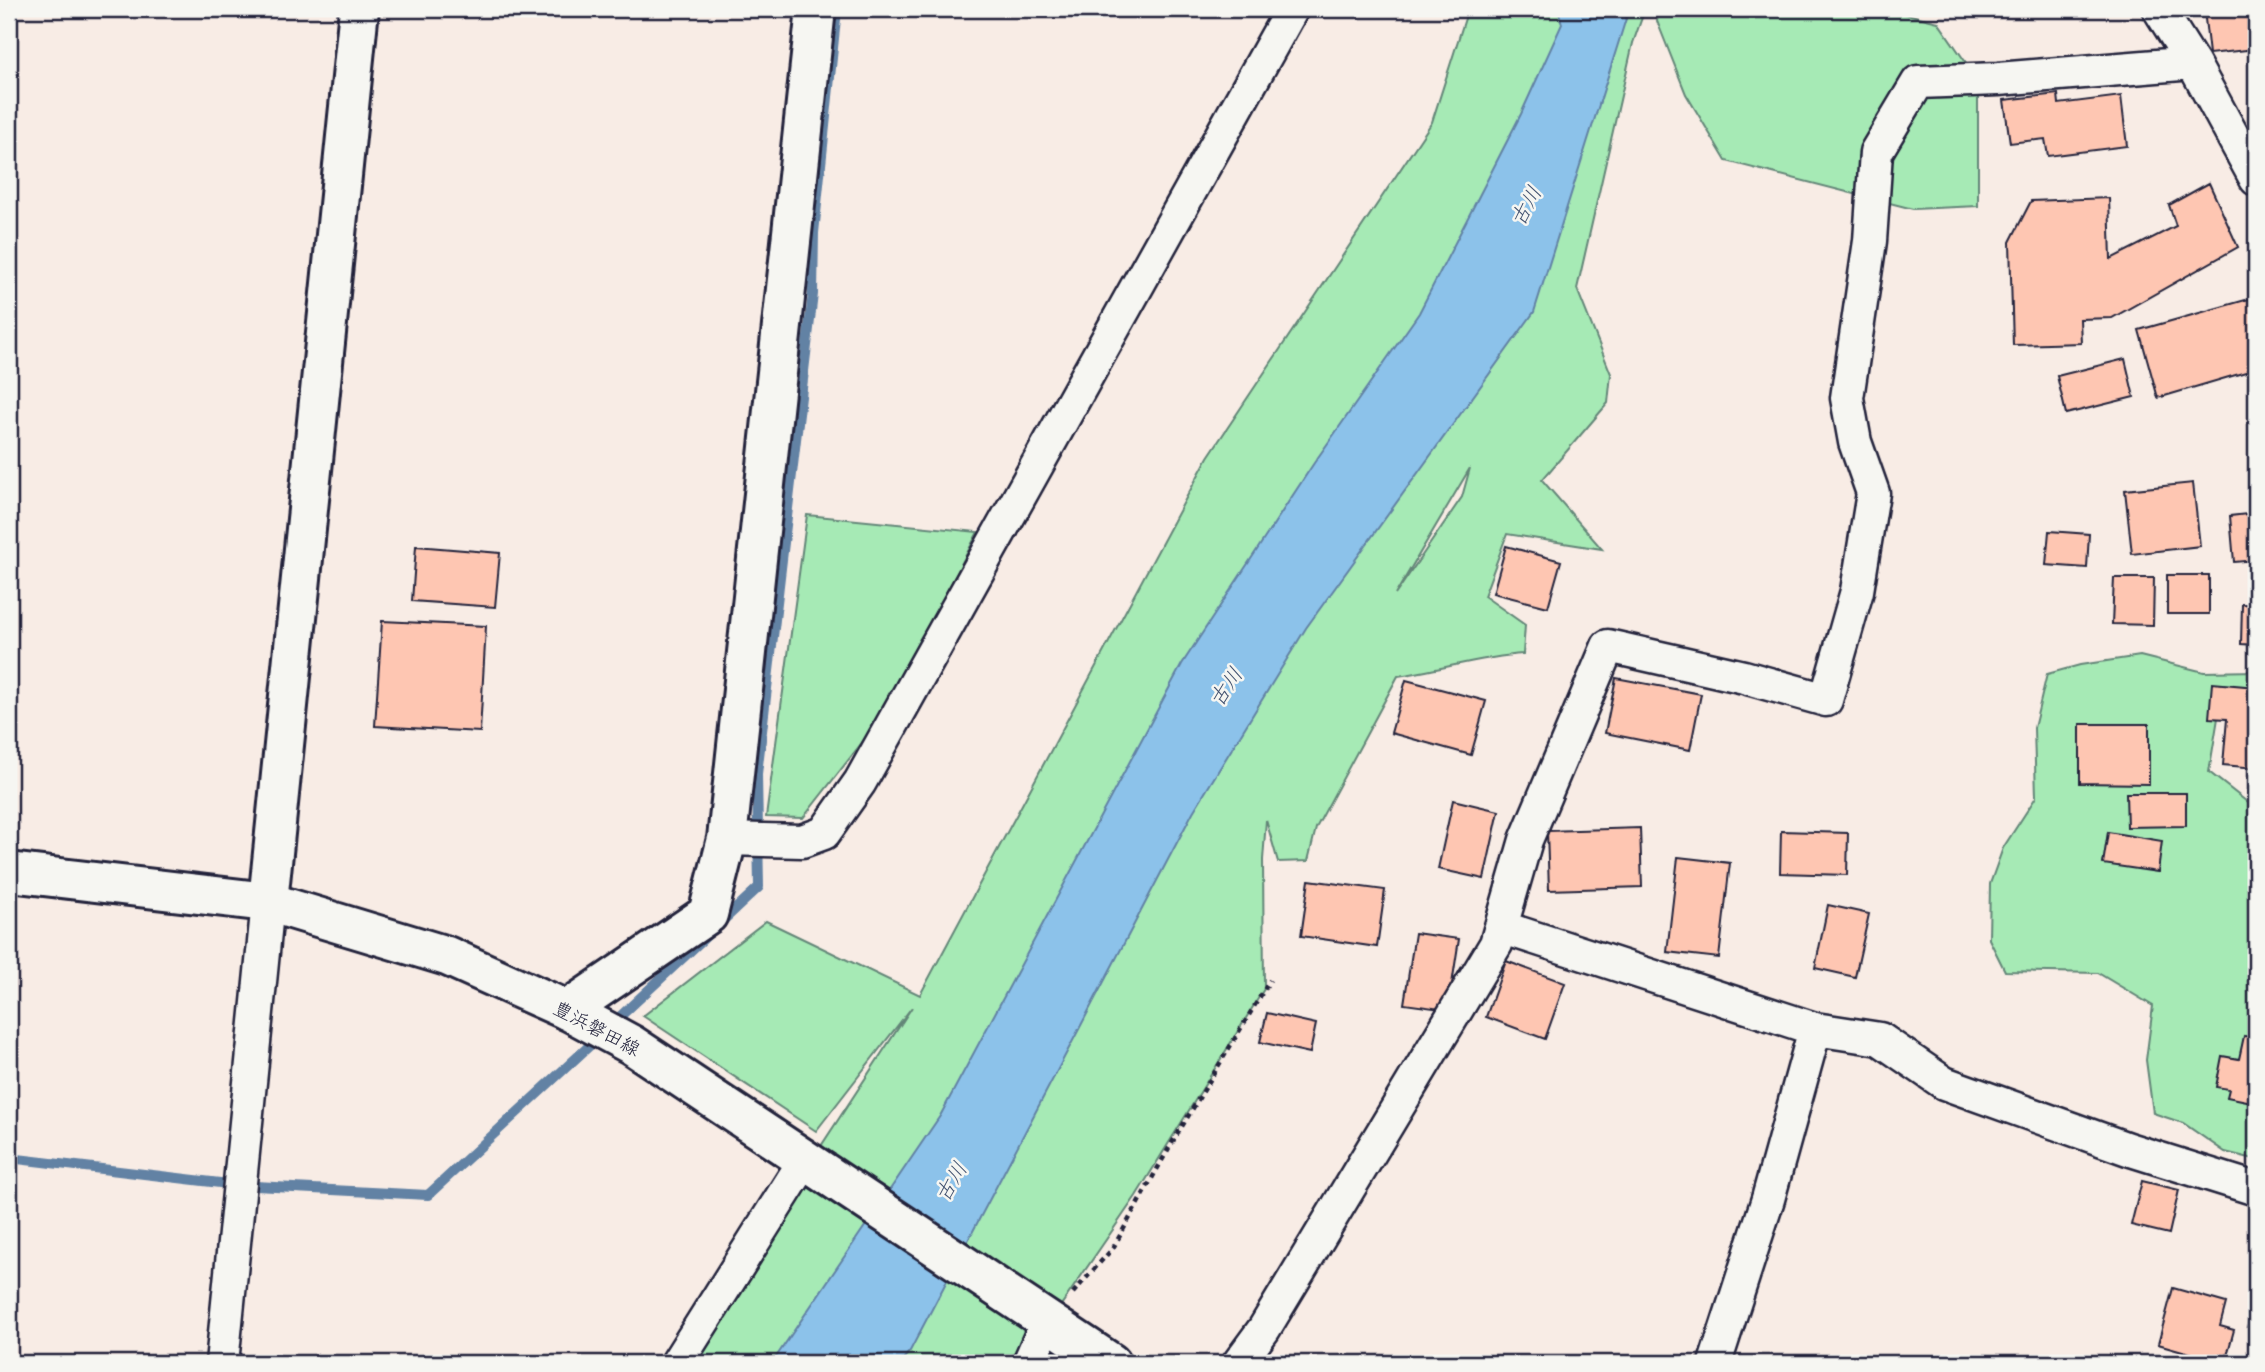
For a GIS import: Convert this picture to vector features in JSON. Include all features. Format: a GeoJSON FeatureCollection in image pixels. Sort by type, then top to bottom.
{"type":"FeatureCollection","features":[{"type":"Feature","properties":{"kind":"street"},"geometry":{"type":"LineString","coordinates":[[222,1363],[359,9]]}},
{"type":"Feature","properties":{"kind":"street"},"geometry":{"type":"LineString","coordinates":[[577,1017],[708,914],[727,839],[816,9]]}},
{"type":"Feature","properties":{"kind":"street"},"geometry":{"type":"LineString","coordinates":[[727,839],[802,841],[824,833],[860,782],[1292,9]]}},
{"type":"Feature","properties":{"kind":"street"},"geometry":{"type":"LineString","coordinates":[[2159,9],[2193,63],[2256,179]]}},
{"type":"Feature","properties":{"kind":"street"},"geometry":{"type":"LineString","coordinates":[[1239,1363],[1264,1329],[1496,944],[1526,840],[1608,646],[1744,677],[1826,700],[1857,591],[1873,493],[1855,442],[1847,398],[1870,241],[1876,152],[1918,82],[1998,79],[2193,63]]}},
{"type":"Feature","properties":{"kind":"street","name":"豊浜磐田線"},"geometry":{"type":"LineString","coordinates":[[9,872],[268,902],[447,956],[632,1045],[1111,1363]]}},
{"type":"Feature","properties":{"kind":"street"},"geometry":{"type":"LineString","coordinates":[[1500,927],[1815,1030],[1880,1039],[1944,1083],[2128,1149],[2256,1189]]}},
{"type":"Feature","properties":{"kind":"street"},"geometry":{"type":"LineString","coordinates":[[1714,1363],[1768,1199],[1815,1030]]}},
{"type":"Feature","properties":{"kind":"street"},"geometry":{"type":"LineString","coordinates":[[677,1363],[805,1160]]}},
{"type":"Feature","properties":{"kind":"street"},"geometry":{"type":"LineString","coordinates":[[1029,1363],[1047,1322]]}},
{"type":"Feature","properties":{"kind":"path"},"geometry":{"type":"LineString","coordinates":[[1047,1322],[1113,1248],[1168,1148],[1270,980]]}},
{"type":"Feature","properties":{"kind":"green space"},"geometry":{"type":"Polygon","coordinates":[[[1468,9],[1645,9],[1633,43],[1577,289],[1611,374],[1608,403],[1542,480],[1602,549],[1507,534],[1484,596],[1525,625],[1523,654],[1398,676],[1316,828],[1308,861],[1278,862],[1266,820],[1263,860],[1264,989],[1136,1196],[1042,1333],[1086,1363],[679,1363],[912,1007],[816,1131],[643,1016],[766,921],[920,995],[1208,457],[1432,122],[1468,9]],[[1470,468],[1395,595],[1462,497],[1470,468]]]}},
{"type":"Feature","properties":{"kind":"green space"},"geometry":{"type":"Polygon","coordinates":[[[1659,9],[1887,9],[1938,22],[1978,80],[1978,206],[1913,209],[1726,161],[1686,94],[1657,21],[1659,9]]]}},
{"type":"Feature","properties":{"kind":"green space"},"geometry":{"type":"Polygon","coordinates":[[[807,515],[978,532],[882,717],[803,818],[766,817],[807,515]]]}},
{"type":"Feature","properties":{"kind":"green space"},"geometry":{"type":"Polygon","coordinates":[[[2140,656],[2204,672],[2256,671],[2256,710],[2220,706],[2209,772],[2256,809],[2254,1159],[2225,1152],[2183,1123],[2153,1113],[2146,1060],[2153,1006],[2098,973],[2005,971],[1989,939],[1990,884],[2003,848],[2036,797],[2034,728],[2047,674],[2080,665],[2140,656]]]}},
{"type":"Feature","properties":{"kind":"water","name":"古川"},"geometry":{"type":"Polygon","coordinates":[[[1558,9],[1629,9],[1534,312],[1306,628],[1193,812],[910,1351],[900,1363],[772,1363],[940,1116],[1182,664],[1314,463],[1419,313],[1521,114],[1562,24],[1558,9]]]}},
{"type":"Feature","properties":{"kind":"building"},"geometry":{"type":"Polygon","coordinates":[[[2256,9],[2256,49],[2209,54],[2204,10],[2256,9]]]}},
{"type":"Feature","properties":{"kind":"building"},"geometry":{"type":"Polygon","coordinates":[[[2058,94],[2059,104],[2121,96],[2127,146],[2048,156],[2045,139],[2010,143],[2004,100],[2058,94]]]}},
{"type":"Feature","properties":{"kind":"building"},"geometry":{"type":"Polygon","coordinates":[[[2209,183],[2238,247],[2112,318],[2080,319],[2081,343],[2013,345],[2010,242],[2031,201],[2109,198],[2111,259],[2176,226],[2169,205],[2209,183]]]}},
{"type":"Feature","properties":{"kind":"building"},"geometry":{"type":"Polygon","coordinates":[[[2256,297],[2256,369],[2158,398],[2139,330],[2256,297]]]}},
{"type":"Feature","properties":{"kind":"building"},"geometry":{"type":"Polygon","coordinates":[[[2125,359],[2134,397],[2066,414],[2057,376],[2125,359]]]}},
{"type":"Feature","properties":{"kind":"building"},"geometry":{"type":"Polygon","coordinates":[[[2193,483],[2200,546],[2132,554],[2125,490],[2193,483]]]}},
{"type":"Feature","properties":{"kind":"building"},"geometry":{"type":"Polygon","coordinates":[[[2256,513],[2256,560],[2234,562],[2230,516],[2256,513]]]}},
{"type":"Feature","properties":{"kind":"building"},"geometry":{"type":"Polygon","coordinates":[[[2049,531],[2089,534],[2087,568],[2046,565],[2049,531]]]}},
{"type":"Feature","properties":{"kind":"building"},"geometry":{"type":"Polygon","coordinates":[[[416,546],[500,553],[495,607],[412,601],[416,546]]]}},
{"type":"Feature","properties":{"kind":"building"},"geometry":{"type":"Polygon","coordinates":[[[1506,546],[1561,561],[1548,607],[1493,593],[1506,546]]]}},
{"type":"Feature","properties":{"kind":"building"},"geometry":{"type":"Polygon","coordinates":[[[2167,575],[2209,575],[2209,614],[2167,614],[2167,575]]]}},
{"type":"Feature","properties":{"kind":"building"},"geometry":{"type":"Polygon","coordinates":[[[2114,578],[2154,578],[2153,625],[2112,624],[2114,578]]]}},
{"type":"Feature","properties":{"kind":"building"},"geometry":{"type":"Polygon","coordinates":[[[2242,604],[2256,605],[2256,645],[2241,644],[2242,604]]]}},
{"type":"Feature","properties":{"kind":"building"},"geometry":{"type":"Polygon","coordinates":[[[382,621],[486,626],[480,732],[375,726],[382,621]]]}},
{"type":"Feature","properties":{"kind":"building"},"geometry":{"type":"Polygon","coordinates":[[[1616,678],[1701,694],[1690,750],[1605,733],[1616,678]]]}},
{"type":"Feature","properties":{"kind":"building"},"geometry":{"type":"Polygon","coordinates":[[[1406,680],[1486,701],[1471,755],[1391,733],[1406,680]]]}},
{"type":"Feature","properties":{"kind":"building"},"geometry":{"type":"Polygon","coordinates":[[[2212,683],[2256,687],[2256,768],[2223,765],[2227,719],[2209,718],[2212,683]]]}},
{"type":"Feature","properties":{"kind":"building"},"geometry":{"type":"Polygon","coordinates":[[[2080,724],[2149,724],[2149,784],[2080,783],[2080,724]]]}},
{"type":"Feature","properties":{"kind":"building"},"geometry":{"type":"Polygon","coordinates":[[[2126,793],[2186,793],[2186,826],[2127,827],[2126,793]]]}},
{"type":"Feature","properties":{"kind":"building"},"geometry":{"type":"Polygon","coordinates":[[[1453,800],[1499,811],[1484,879],[1438,869],[1453,800]]]}},
{"type":"Feature","properties":{"kind":"building"},"geometry":{"type":"Polygon","coordinates":[[[1640,828],[1642,887],[1549,890],[1547,831],[1640,828]]]}},
{"type":"Feature","properties":{"kind":"building"},"geometry":{"type":"Polygon","coordinates":[[[1781,831],[1848,833],[1847,875],[1780,873],[1781,831]]]}},
{"type":"Feature","properties":{"kind":"building"},"geometry":{"type":"Polygon","coordinates":[[[2108,832],[2162,841],[2158,872],[2103,864],[2108,832]]]}},
{"type":"Feature","properties":{"kind":"building"},"geometry":{"type":"Polygon","coordinates":[[[1678,857],[1730,863],[1719,958],[1667,952],[1678,857]]]}},
{"type":"Feature","properties":{"kind":"building"},"geometry":{"type":"Polygon","coordinates":[[[1309,880],[1385,890],[1377,947],[1301,936],[1309,880]]]}},
{"type":"Feature","properties":{"kind":"building"},"geometry":{"type":"Polygon","coordinates":[[[1828,905],[1869,914],[1855,977],[1815,968],[1828,905]]]}},
{"type":"Feature","properties":{"kind":"building"},"geometry":{"type":"Polygon","coordinates":[[[1415,933],[1459,939],[1448,1010],[1404,1004],[1415,933]]]}},
{"type":"Feature","properties":{"kind":"building"},"geometry":{"type":"Polygon","coordinates":[[[1506,961],[1565,983],[1545,1039],[1486,1017],[1506,961]]]}},
{"type":"Feature","properties":{"kind":"building"},"geometry":{"type":"Polygon","coordinates":[[[1267,1013],[1316,1024],[1310,1053],[1260,1042],[1267,1013]]]}},
{"type":"Feature","properties":{"kind":"building"},"geometry":{"type":"Polygon","coordinates":[[[2244,1036],[2256,1038],[2256,1089],[2252,1102],[2227,1097],[2229,1089],[2216,1087],[2222,1056],[2239,1059],[2244,1036]]]}},
{"type":"Feature","properties":{"kind":"building"},"geometry":{"type":"Polygon","coordinates":[[[2142,1181],[2179,1190],[2169,1234],[2131,1225],[2142,1181]]]}},
{"type":"Feature","properties":{"kind":"building"},"geometry":{"type":"Polygon","coordinates":[[[2173,1288],[2226,1303],[2220,1326],[2234,1330],[2225,1363],[2158,1344],[2173,1288]]]}},
{"type":"Feature","properties":{"kind":"building"},"geometry":{"type":"Polygon","coordinates":[[[2256,1297],[2256,1329],[2247,1327],[2256,1297]]]}},
{"type":"Feature","properties":{"kind":"waterway"},"geometry":{"type":"LineString","coordinates":[[611,1025],[759,887],[757,774],[813,294],[814,233],[837,9]]}},
{"type":"Feature","properties":{"kind":"waterway"},"geometry":{"type":"LineString","coordinates":[[9,1158],[237,1185],[428,1195],[600,1036]]}}]}
